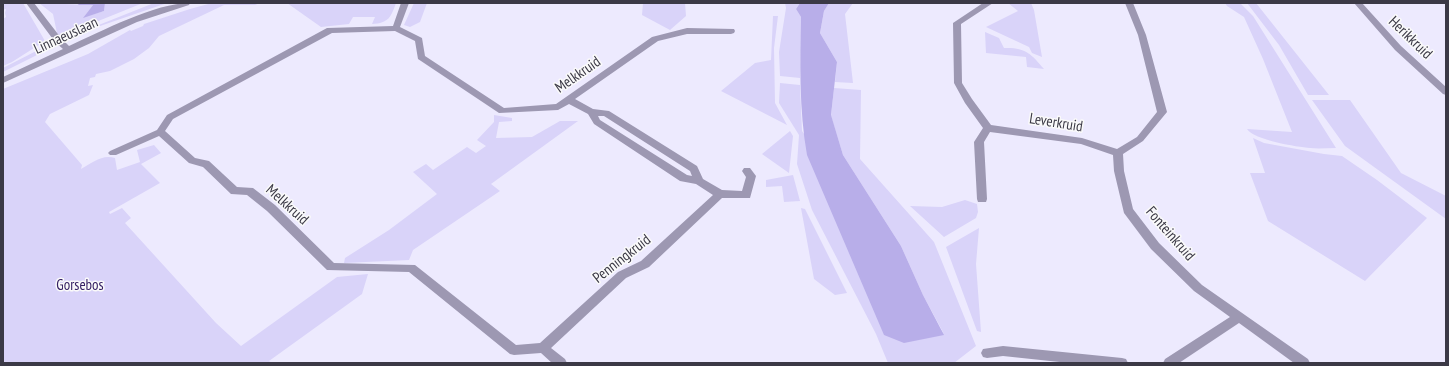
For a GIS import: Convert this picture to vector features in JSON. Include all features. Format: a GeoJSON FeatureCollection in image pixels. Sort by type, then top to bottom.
{"type":"FeatureCollection","features":[{"type":"Feature","properties":{"kind":"street"},"geometry":{"type":"LineString","coordinates":[[30,3],[58,40],[68,50]]}},
{"type":"Feature","properties":{"kind":"street","name":"Linnaeuslaan"},"geometry":{"type":"LineString","coordinates":[[3,80],[134,20],[186,3]]}},
{"type":"Feature","properties":{"kind":"street"},"geometry":{"type":"LineString","coordinates":[[396,28],[405,3]]}},
{"type":"Feature","properties":{"kind":"street"},"geometry":{"type":"LineString","coordinates":[[982,199],[979,142],[988,128],[958,83],[957,23],[989,3]]}},
{"type":"Feature","properties":{"kind":"street"},"geometry":{"type":"LineString","coordinates":[[1118,153],[1140,139],[1162,112],[1142,35],[1129,3]]}},
{"type":"Feature","properties":{"kind":"street","name":"Herikkruid"},"geometry":{"type":"LineString","coordinates":[[1358,3],[1398,48],[1446,92]]}},
{"type":"Feature","properties":{"kind":"street","name":"Melkkruid"},"geometry":{"type":"LineString","coordinates":[[113,153],[160,132],[170,118],[330,30],[396,28],[419,40],[421,57],[502,111],[558,107],[655,39],[687,31],[731,31]]}},
{"type":"Feature","properties":{"kind":"street"},"geometry":{"type":"LineString","coordinates":[[569,100],[591,112],[597,122],[684,178],[699,181],[720,194],[746,195],[750,176],[747,171]]}},
{"type":"Feature","properties":{"kind":"street","name":"Leverkruid"},"geometry":{"type":"LineString","coordinates":[[988,128],[1082,141],[1118,153]]}},
{"type":"Feature","properties":{"kind":"street","name":"Melkkruid"},"geometry":{"type":"LineString","coordinates":[[160,132],[192,161],[206,164],[235,191],[249,191],[271,208],[331,267],[414,269],[514,350],[543,348]]}},
{"type":"Feature","properties":{"kind":"street","name":"Fonteinkruid"},"geometry":{"type":"LineString","coordinates":[[1118,153],[1119,170],[1128,210],[1155,246],[1198,288],[1304,363]]}},
{"type":"Feature","properties":{"kind":"street","name":"Penningkruid"},"geometry":{"type":"LineString","coordinates":[[543,348],[622,275],[645,264],[720,194]]}},
{"type":"Feature","properties":{"kind":"street"},"geometry":{"type":"LineString","coordinates":[[1169,363],[1239,317]]}},
{"type":"Feature","properties":{"kind":"street"},"geometry":{"type":"LineString","coordinates":[[543,348],[561,363]]}},
{"type":"Feature","properties":{"kind":"street"},"geometry":{"type":"LineString","coordinates":[[987,353],[1003,351],[1122,363]]}},
{"type":"Feature","properties":{"kind":"green space"},"geometry":{"type":"Polygon","coordinates":[[[3,3],[23,3],[45,41],[3,66],[3,19],[6,17],[6,9],[3,10],[3,3]]]}},
{"type":"Feature","properties":{"kind":"green space"},"geometry":{"type":"Polygon","coordinates":[[[39,3],[93,5],[84,17],[104,11],[105,3],[143,3],[61,36],[57,33],[53,14],[39,3]]]}},
{"type":"Feature","properties":{"kind":"green space"},"geometry":{"type":"Polygon","coordinates":[[[154,3],[167,3],[71,36],[154,3]]]}},
{"type":"Feature","properties":{"kind":"green space","name":"Gorsebos"},"geometry":{"type":"Polygon","coordinates":[[[212,3],[260,3],[255,5],[224,5],[159,36],[149,48],[134,59],[110,71],[96,74],[95,77],[90,78],[88,86],[93,85],[89,95],[50,114],[45,122],[82,165],[81,169],[101,158],[110,157],[115,158],[117,170],[140,162],[137,150],[154,145],[161,153],[141,164],[160,183],[109,212],[110,214],[122,208],[131,218],[125,223],[216,323],[241,346],[337,277],[368,274],[362,294],[269,361],[272,363],[3,363],[3,89],[88,54],[130,30],[131,31],[143,26],[144,24],[212,3]]]}},
{"type":"Feature","properties":{"kind":"green space"},"geometry":{"type":"Polygon","coordinates":[[[287,3],[396,3],[391,16],[386,21],[372,24],[375,17],[353,17],[349,24],[321,27],[287,3]]]}},
{"type":"Feature","properties":{"kind":"green space"},"geometry":{"type":"Polygon","coordinates":[[[414,3],[427,3],[420,22],[410,27],[404,25],[414,3]]]}},
{"type":"Feature","properties":{"kind":"green space"},"geometry":{"type":"Polygon","coordinates":[[[643,3],[685,3],[686,16],[670,30],[642,15],[643,3]]]}},
{"type":"Feature","properties":{"kind":"green space"},"geometry":{"type":"Polygon","coordinates":[[[785,3],[800,3],[796,9],[801,17],[800,78],[780,76],[779,52],[786,8],[785,3]]]}},
{"type":"Feature","properties":{"kind":"green space"},"geometry":{"type":"Polygon","coordinates":[[[829,3],[853,3],[845,14],[853,83],[835,82],[837,62],[820,33],[824,11],[829,3]]]}},
{"type":"Feature","properties":{"kind":"green space"},"geometry":{"type":"Polygon","coordinates":[[[1008,3],[1031,3],[1034,10],[1042,57],[1032,53],[1029,47],[986,27],[1018,11],[1008,3]]]}},
{"type":"Feature","properties":{"kind":"green space"},"geometry":{"type":"Polygon","coordinates":[[[1225,3],[1240,3],[1253,16],[1336,148],[1304,147],[1267,140],[1251,133],[1247,129],[1292,132],[1263,59],[1244,17],[1227,6],[1225,3]]]}},
{"type":"Feature","properties":{"kind":"green space"},"geometry":{"type":"Polygon","coordinates":[[[1247,3],[1256,3],[1329,95],[1308,95],[1279,45],[1247,3]]]}},
{"type":"Feature","properties":{"kind":"green space"},"geometry":{"type":"Polygon","coordinates":[[[773,16],[778,16],[774,48],[775,103],[787,125],[721,91],[755,63],[771,60],[773,16]]]}},
{"type":"Feature","properties":{"kind":"green space"},"geometry":{"type":"Polygon","coordinates":[[[985,32],[999,38],[1004,48],[1017,49],[1027,52],[1044,69],[1027,67],[1026,57],[986,53],[985,32]]]}},
{"type":"Feature","properties":{"kind":"green space"},"geometry":{"type":"Polygon","coordinates":[[[44,47],[39,54],[3,72],[3,68],[44,47]]]}},
{"type":"Feature","properties":{"kind":"green space"},"geometry":{"type":"Polygon","coordinates":[[[780,83],[800,85],[802,131],[944,334],[923,295],[901,246],[843,155],[831,116],[834,88],[861,90],[860,159],[934,242],[976,346],[954,363],[888,363],[876,334],[812,210],[797,164],[799,135],[779,103],[780,83]]]}},
{"type":"Feature","properties":{"kind":"green space"},"geometry":{"type":"Polygon","coordinates":[[[1312,100],[1350,100],[1401,173],[1446,196],[1446,219],[1345,146],[1312,100]]]}},
{"type":"Feature","properties":{"kind":"green space"},"geometry":{"type":"Polygon","coordinates":[[[494,115],[512,118],[512,121],[499,122],[496,138],[532,137],[560,121],[578,121],[491,184],[500,191],[413,250],[409,260],[344,263],[345,258],[389,230],[437,194],[413,172],[426,164],[433,170],[467,147],[476,153],[486,146],[477,140],[494,122],[494,115]]]}},
{"type":"Feature","properties":{"kind":"green space"},"geometry":{"type":"Polygon","coordinates":[[[790,131],[793,136],[789,173],[762,154],[790,131]]]}},
{"type":"Feature","properties":{"kind":"green space"},"geometry":{"type":"Polygon","coordinates":[[[1253,138],[1264,143],[1342,156],[1377,180],[1427,218],[1365,281],[1268,221],[1250,173],[1265,173],[1253,138]]]}},
{"type":"Feature","properties":{"kind":"green space"},"geometry":{"type":"Polygon","coordinates":[[[793,175],[800,201],[784,202],[782,186],[766,187],[766,180],[793,175]]]}},
{"type":"Feature","properties":{"kind":"green space"},"geometry":{"type":"Polygon","coordinates":[[[965,200],[977,204],[978,212],[976,218],[944,237],[910,206],[942,207],[965,200]]]}},
{"type":"Feature","properties":{"kind":"green space"},"geometry":{"type":"Polygon","coordinates":[[[801,208],[805,209],[847,293],[835,295],[814,279],[801,208]]]}},
{"type":"Feature","properties":{"kind":"green space"},"geometry":{"type":"Polygon","coordinates":[[[979,228],[976,264],[981,332],[977,331],[946,247],[979,228]]]}},
{"type":"Feature","properties":{"kind":"shaded area"},"geometry":{"type":"Polygon","coordinates":[[[76,3],[105,3],[104,11],[83,18],[93,5],[79,5],[76,3]]]}},
{"type":"Feature","properties":{"kind":"shaded area"},"geometry":{"type":"Polygon","coordinates":[[[800,3],[829,3],[824,11],[820,33],[837,62],[831,115],[843,155],[901,246],[923,295],[944,335],[904,343],[884,335],[807,155],[801,103],[801,17],[796,9],[800,3]]]}}]}
